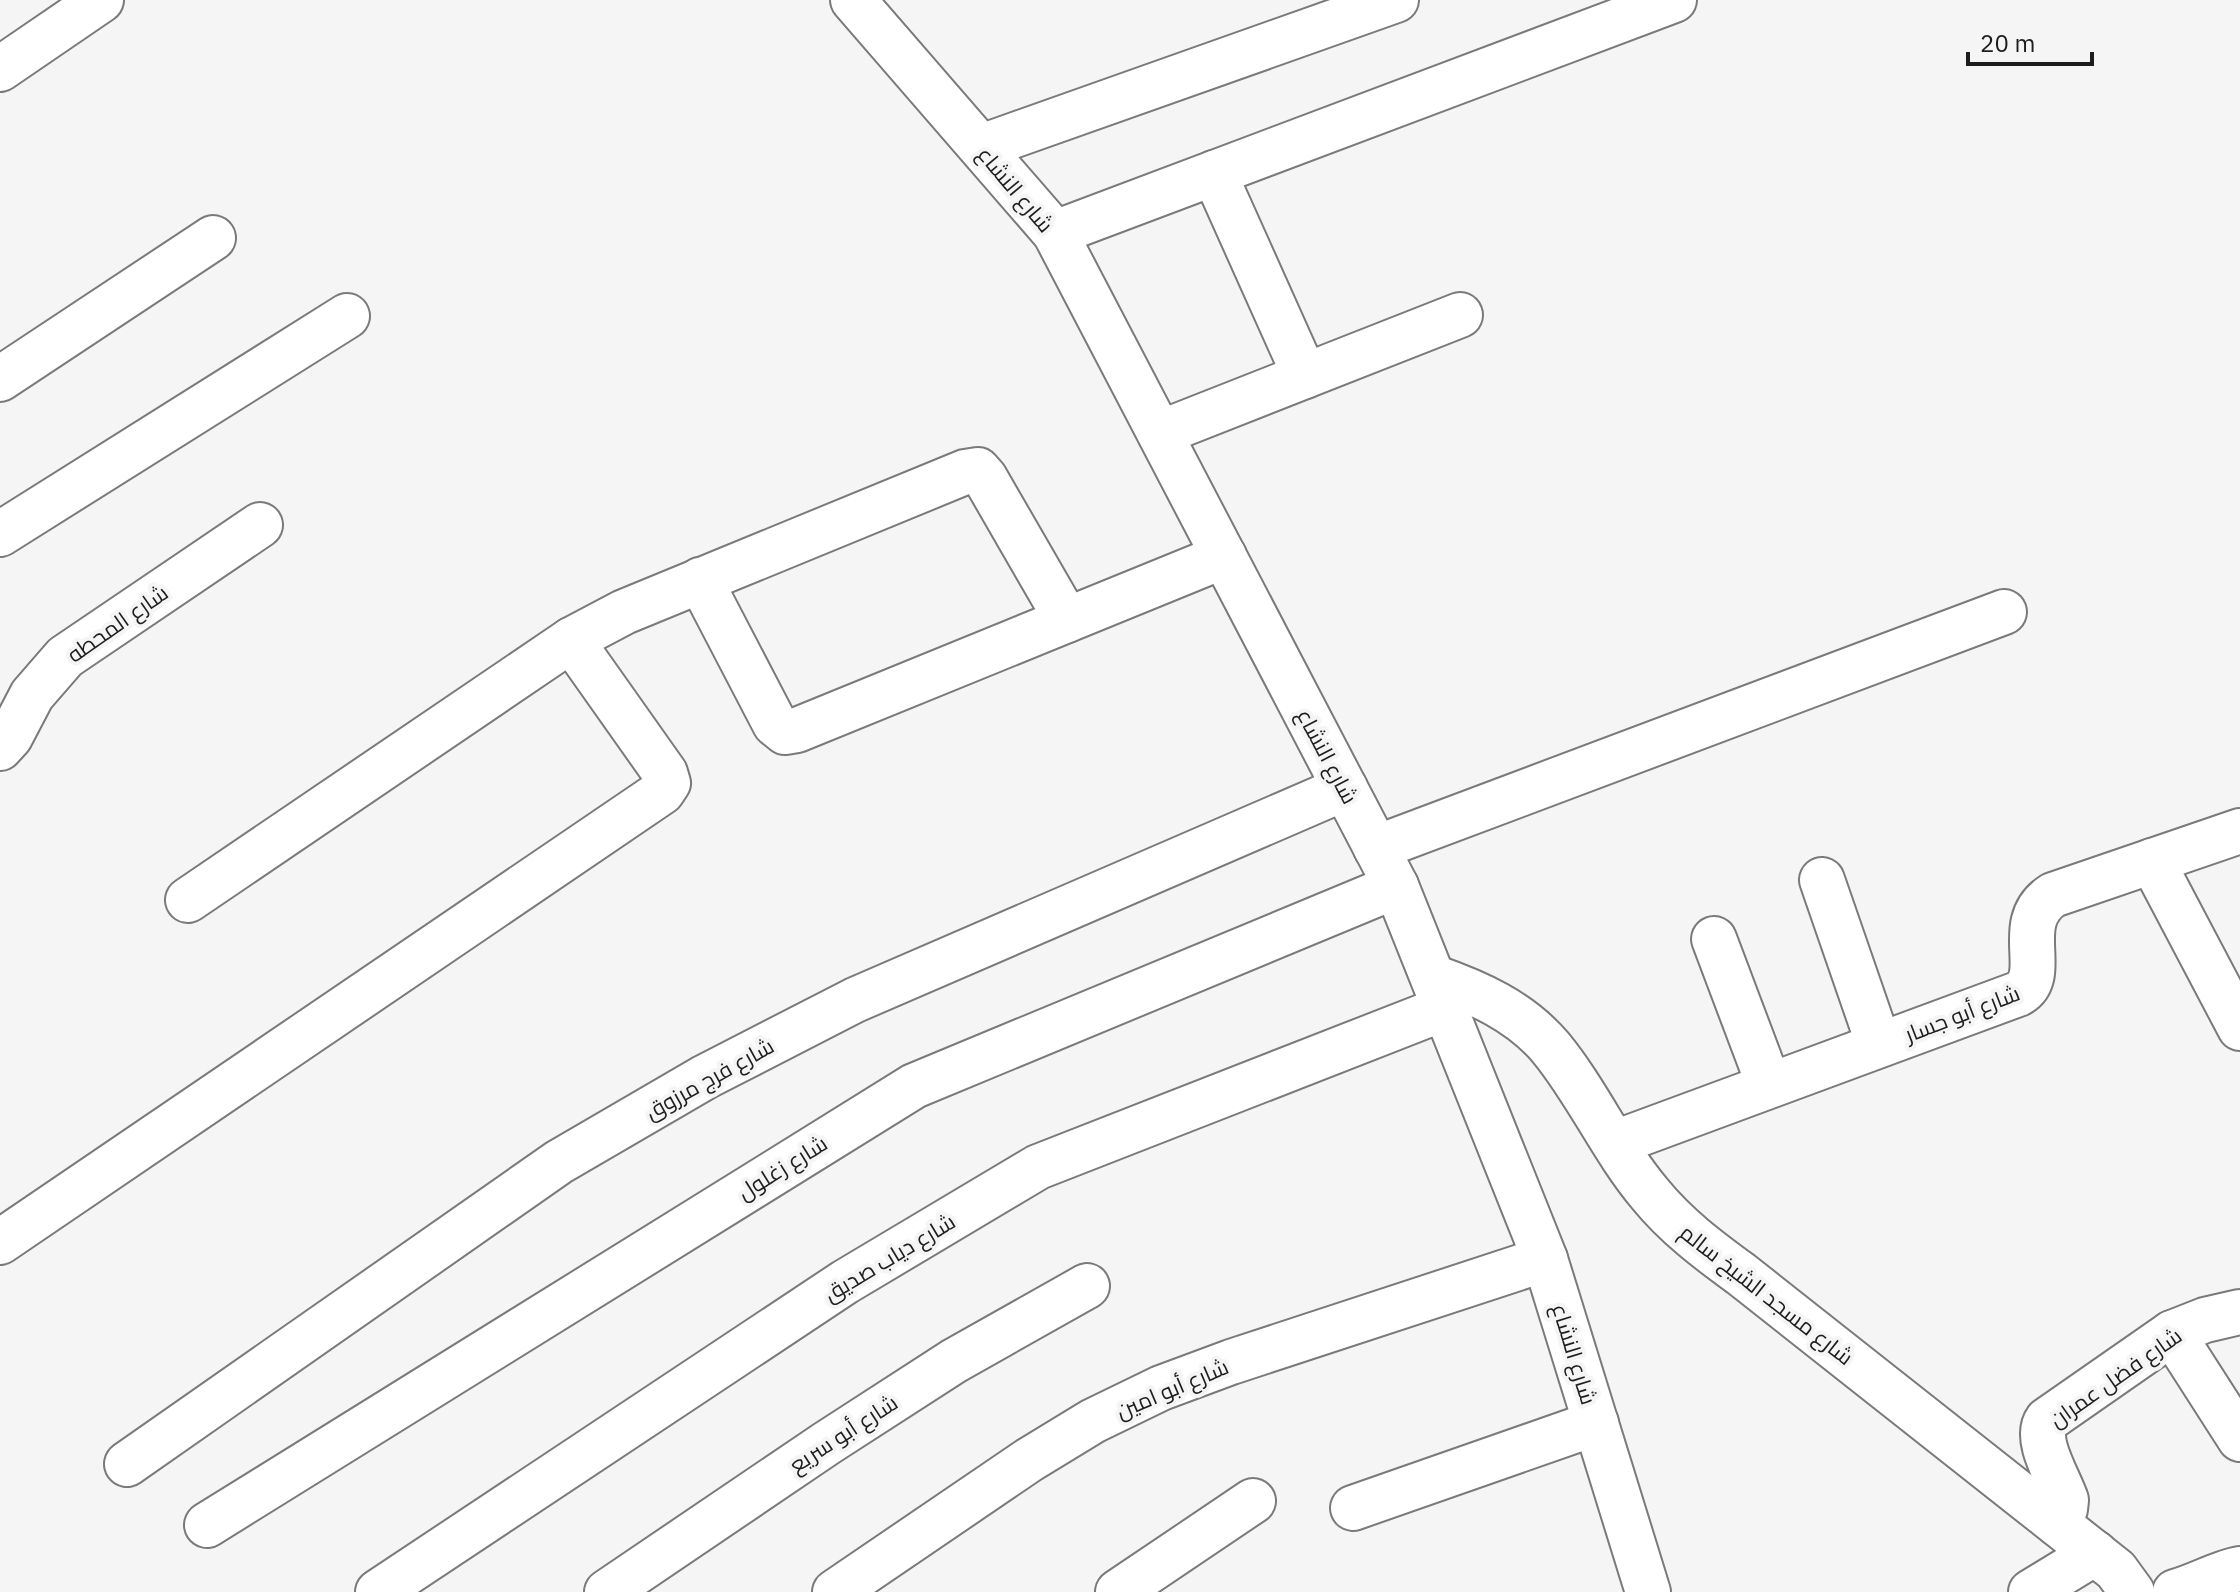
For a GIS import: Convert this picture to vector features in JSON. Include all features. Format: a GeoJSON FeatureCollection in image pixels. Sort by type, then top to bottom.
{"type":"FeatureCollection","features":[{"type":"Feature","properties":{"kind":"street"},"geometry":{"type":"LineString","coordinates":[[0,69],[101,0]]}},
{"type":"Feature","properties":{"kind":"street"},"geometry":{"type":"LineString","coordinates":[[981,147],[1396,0]]}},
{"type":"Feature","properties":{"kind":"street"},"geometry":{"type":"LineString","coordinates":[[1055,233],[1674,0]]}},
{"type":"Feature","properties":{"kind":"street","name":"شارع النشاع"},"geometry":{"type":"LineString","coordinates":[[873,4],[981,147],[1055,233],[1386,867],[1545,1259],[1648,1592]]}},
{"type":"Feature","properties":{"kind":"street"},"geometry":{"type":"LineString","coordinates":[[1214,173],[1305,376]]}},
{"type":"Feature","properties":{"kind":"street"},"geometry":{"type":"LineString","coordinates":[[0,379],[213,238]]}},
{"type":"Feature","properties":{"kind":"street"},"geometry":{"type":"LineString","coordinates":[[1160,433],[1460,315]]}},
{"type":"Feature","properties":{"kind":"street"},"geometry":{"type":"LineString","coordinates":[[0,534],[347,316]]}},
{"type":"Feature","properties":{"kind":"street"},"geometry":{"type":"LineString","coordinates":[[188,900],[571,640],[624,612],[965,472],[978,470],[985,478],[1067,620]]}},
{"type":"Feature","properties":{"kind":"street","name":"شارع المحطه"},"geometry":{"type":"LineString","coordinates":[[0,748],[10,737],[32,695],[65,657],[260,525]]}},
{"type":"Feature","properties":{"kind":"street"},"geometry":{"type":"LineString","coordinates":[[700,580],[775,724],[785,732],[797,730],[1224,556]]}},
{"type":"Feature","properties":{"kind":"street","name":"شارع زغلول"},"geometry":{"type":"LineString","coordinates":[[207,1525],[914,1086],[1386,867],[2004,612]]}},
{"type":"Feature","properties":{"kind":"street"},"geometry":{"type":"LineString","coordinates":[[0,1242],[662,792],[668,783],[665,773],[571,640]]}},
{"type":"Feature","properties":{"kind":"street","name":"شارع فرج مرزوق"},"geometry":{"type":"LineString","coordinates":[[127,1464],[559,1162],[705,1077],[855,1000],[1345,788]]}},
{"type":"Feature","properties":{"kind":"street","name":"شارع أبو جسار"},"geometry":{"type":"LineString","coordinates":[[1615,1143],[2024,991],[2032,980],[2034,915],[2045,900],[2240,831]]}},
{"type":"Feature","properties":{"kind":"street"},"geometry":{"type":"LineString","coordinates":[[2152,861],[2240,1028]]}},
{"type":"Feature","properties":{"kind":"street"},"geometry":{"type":"LineString","coordinates":[[1822,880],[1879,1045]]}},
{"type":"Feature","properties":{"kind":"street"},"geometry":{"type":"LineString","coordinates":[[1714,939],[1769,1085]]}},
{"type":"Feature","properties":{"kind":"street","name":"شارع مسجد الشيخ سالم"},"geometry":{"type":"LineString","coordinates":[[1439,992],[1476,992],[1516,1016],[1550,1047],[1649,1194],[1691,1237],[2095,1553],[2116,1570],[2132,1592]]}},
{"type":"Feature","properties":{"kind":"street","name":"شارع دياب صديق"},"geometry":{"type":"LineString","coordinates":[[378,1592],[845,1282],[1038,1167],[1439,992]]}},
{"type":"Feature","properties":{"kind":"street","name":"شارع أبو امين"},"geometry":{"type":"LineString","coordinates":[[835,1592],[1029,1460],[1093,1421],[1161,1388],[1545,1259]]}},
{"type":"Feature","properties":{"kind":"street","name":"شارع أبو سريع"},"geometry":{"type":"LineString","coordinates":[[607,1592],[954,1361],[1087,1286]]}},
{"type":"Feature","properties":{"kind":"street","name":"شارع فضل عمران"},"geometry":{"type":"LineString","coordinates":[[2058,1524],[2066,1500],[2042,1440],[2043,1425],[2047,1420],[2172,1333],[2205,1320],[2240,1312]]}},
{"type":"Feature","properties":{"kind":"street"},"geometry":{"type":"LineString","coordinates":[[2172,1333],[2240,1439]]}},
{"type":"Feature","properties":{"kind":"street"},"geometry":{"type":"LineString","coordinates":[[1353,1508],[1596,1423]]}},
{"type":"Feature","properties":{"kind":"street"},"geometry":{"type":"LineString","coordinates":[[1118,1592],[1253,1501]]}},
{"type":"Feature","properties":{"kind":"street"},"geometry":{"type":"LineString","coordinates":[[2031,1592],[2095,1553]]}},
{"type":"Feature","properties":{"kind":"street"},"geometry":{"type":"LineString","coordinates":[[2175,1592],[2240,1569]]}}]}
